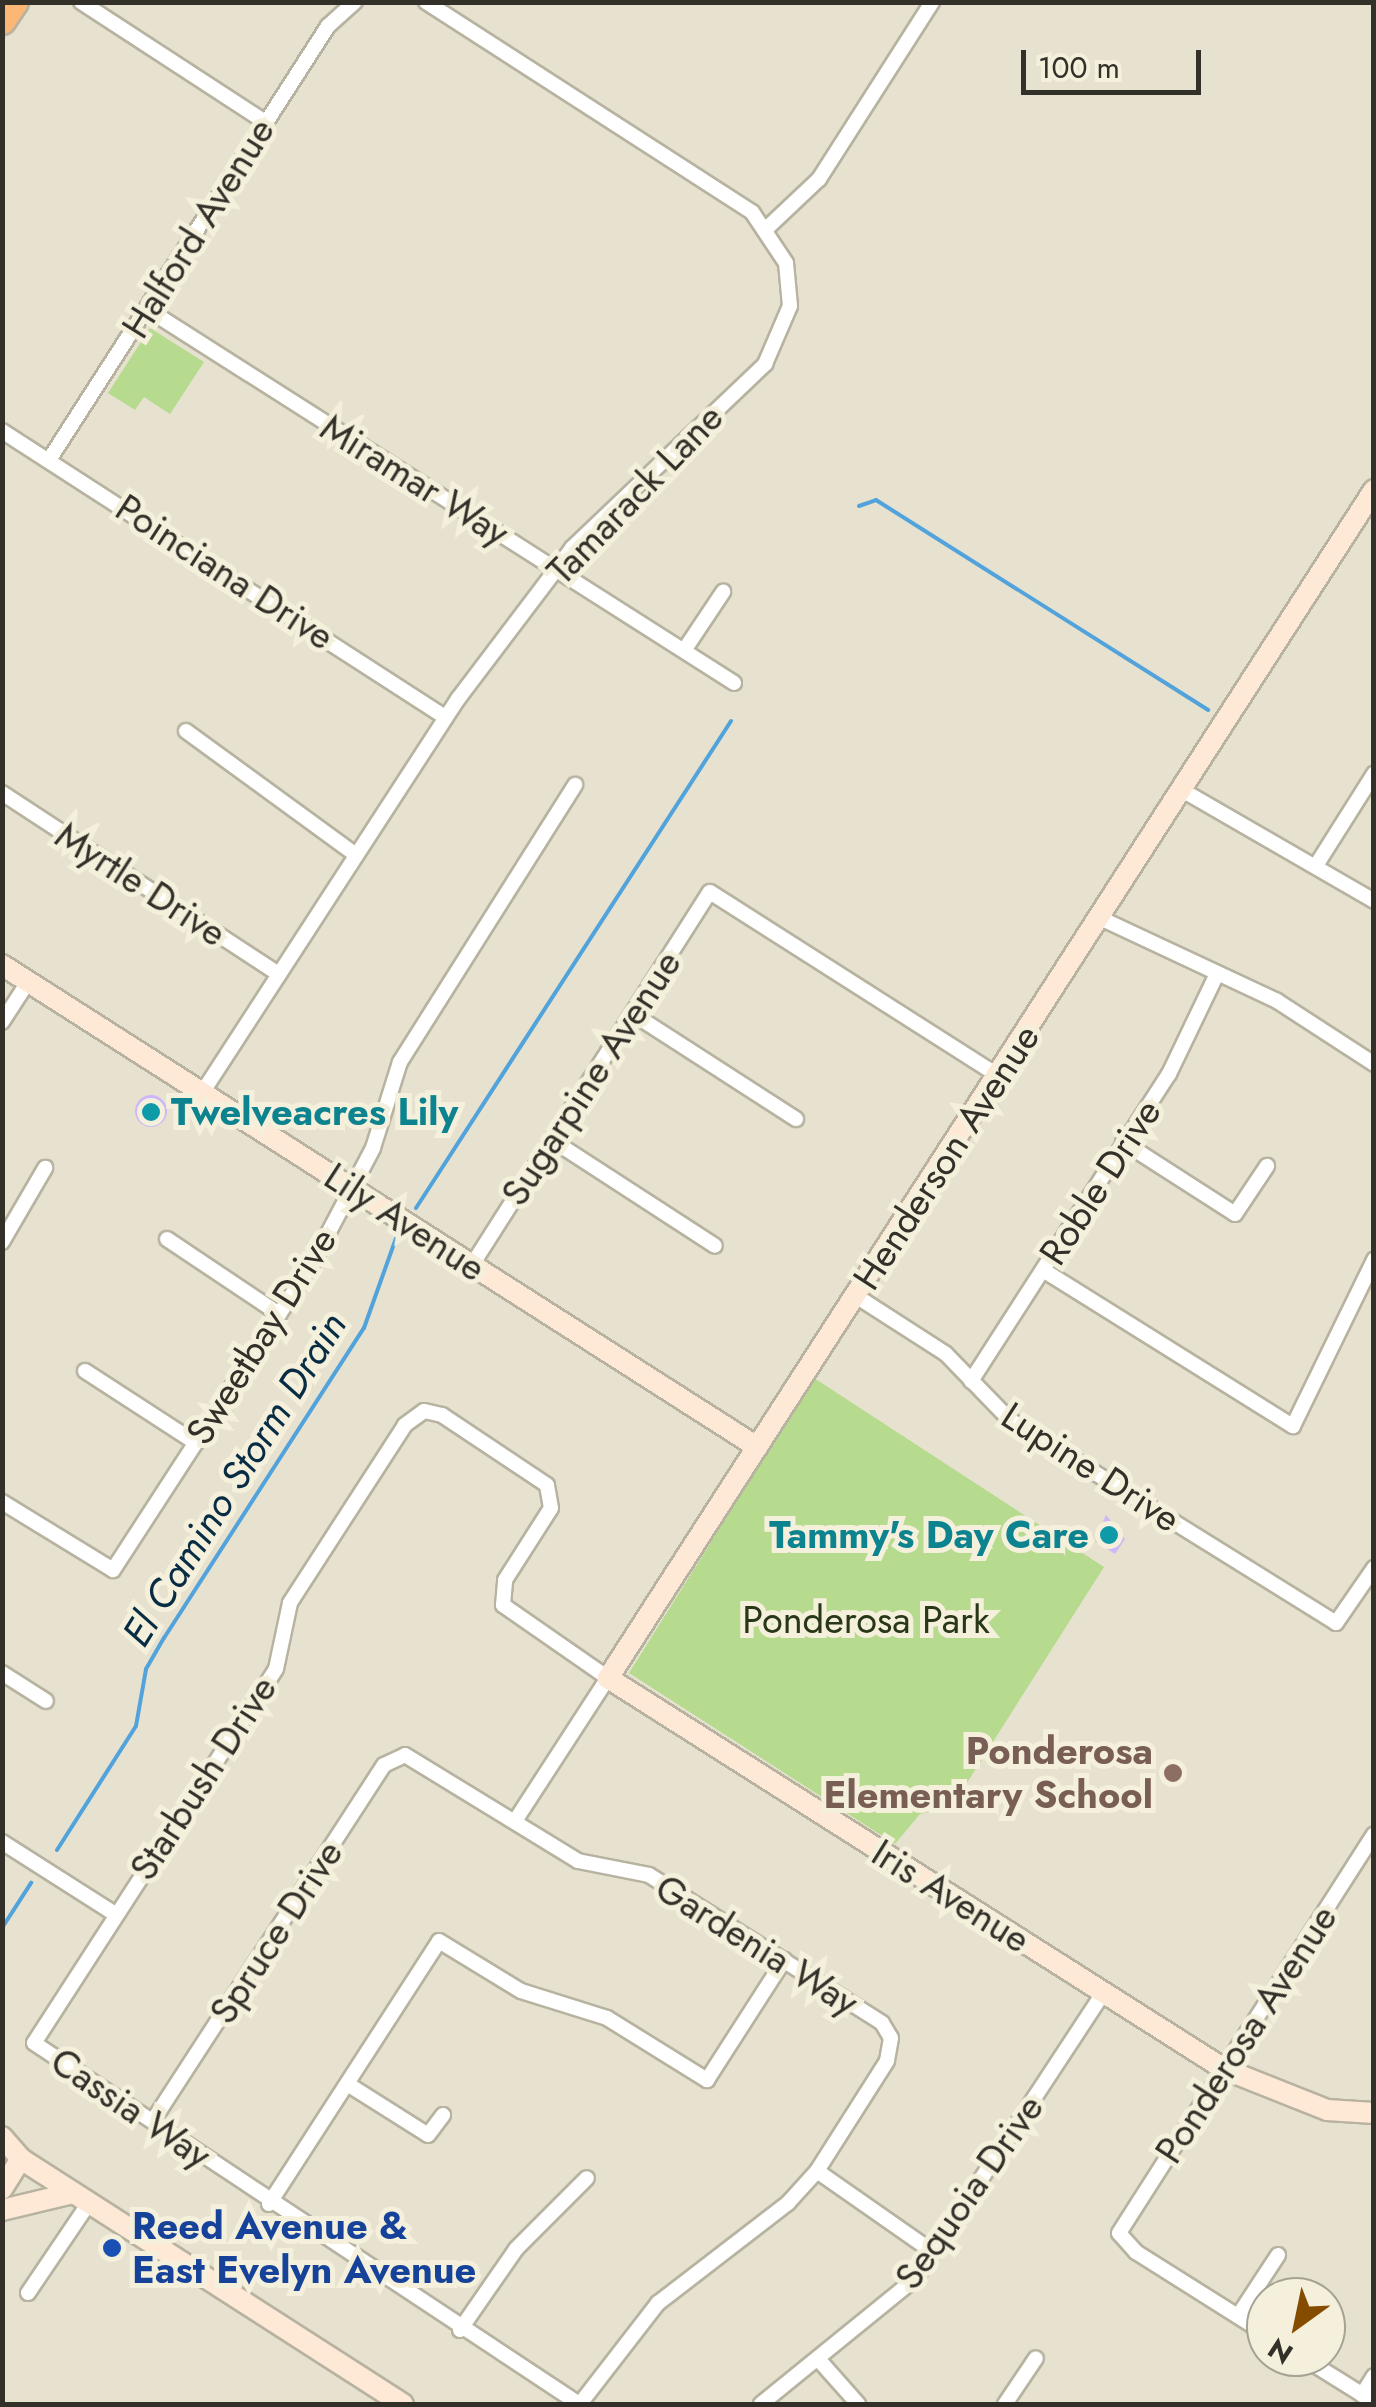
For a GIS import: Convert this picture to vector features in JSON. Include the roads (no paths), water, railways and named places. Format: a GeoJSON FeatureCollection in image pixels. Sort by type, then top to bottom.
{"type":"FeatureCollection","features":[{"type":"Feature","properties":{"kind":"highway"},"geometry":{"type":"LineString","coordinates":[[2,20],[15,2]]}},
{"type":"Feature","properties":{"kind":"street"},"geometry":{"type":"LineString","coordinates":[[81,2],[265,122]]}},
{"type":"Feature","properties":{"kind":"street","name":"Halford Avenue"},"geometry":{"type":"LineString","coordinates":[[49,460],[328,26],[355,2]]}},
{"type":"Feature","properties":{"kind":"street","name":"Tamarack Lane"},"geometry":{"type":"LineString","coordinates":[[202,1093],[445,716],[556,569],[776,350],[791,291],[767,228],[718,188],[426,2]]}},
{"type":"Feature","properties":{"kind":"street"},"geometry":{"type":"LineString","coordinates":[[767,228],[819,180],[932,2]]}},
{"type":"Feature","properties":{"kind":"street","name":"Miramar Way"},"geometry":{"type":"LineString","coordinates":[[146,309],[734,684]]}},
{"type":"Feature","properties":{"kind":"street","name":"Poinciana Drive"},"geometry":{"type":"LineString","coordinates":[[2,431],[445,716]]}},
{"type":"Feature","properties":{"kind":"street","name":"Henderson Avenue"},"geometry":{"type":"LineString","coordinates":[[515,1821],[1374,490]]}},
{"type":"Feature","properties":{"kind":"street"},"geometry":{"type":"LineString","coordinates":[[685,650],[722,592]]}},
{"type":"Feature","properties":{"kind":"street"},"geometry":{"type":"LineString","coordinates":[[186,731],[356,855]]}},
{"type":"Feature","properties":{"kind":"street"},"geometry":{"type":"LineString","coordinates":[[1317,864],[1374,774]]}},
{"type":"Feature","properties":{"kind":"street","name":"Sweetbay Drive"},"geometry":{"type":"LineString","coordinates":[[2,1502],[114,1570],[280,1314],[372,1148],[400,1062],[576,785]]}},
{"type":"Feature","properties":{"kind":"street"},"geometry":{"type":"LineString","coordinates":[[1182,790],[1317,864],[1374,901]]}},
{"type":"Feature","properties":{"kind":"street","name":"Myrtle Drive"},"geometry":{"type":"LineString","coordinates":[[2,793],[278,974]]}},
{"type":"Feature","properties":{"kind":"street","name":"Sugarpine Avenue"},"geometry":{"type":"LineString","coordinates":[[472,1265],[710,892],[999,1076]]}},
{"type":"Feature","properties":{"kind":"street"},"geometry":{"type":"LineString","coordinates":[[1100,918],[1277,1002],[1374,1064]]}},
{"type":"Feature","properties":{"kind":"street","name":"Lily Avenue"},"geometry":{"type":"LineString","coordinates":[[2,965],[757,1448]]}},
{"type":"Feature","properties":{"kind":"street","name":"Roble Drive"},"geometry":{"type":"LineString","coordinates":[[971,1381],[1169,1074],[1216,976]]}},
{"type":"Feature","properties":{"kind":"street"},"geometry":{"type":"LineString","coordinates":[[2,1022],[28,982]]}},
{"type":"Feature","properties":{"kind":"street"},"geometry":{"type":"LineString","coordinates":[[632,1014],[796,1119]]}},
{"type":"Feature","properties":{"kind":"street"},"geometry":{"type":"LineString","coordinates":[[552,1140],[716,1246]]}},
{"type":"Feature","properties":{"kind":"street"},"geometry":{"type":"LineString","coordinates":[[1123,1142],[1234,1214],[1266,1166]]}},
{"type":"Feature","properties":{"kind":"street"},"geometry":{"type":"LineString","coordinates":[[2,1242],[45,1168]]}},
{"type":"Feature","properties":{"kind":"street"},"geometry":{"type":"LineString","coordinates":[[168,1239],[280,1314]]}},
{"type":"Feature","properties":{"kind":"street"},"geometry":{"type":"LineString","coordinates":[[1043,1270],[1292,1426],[1374,1260]]}},
{"type":"Feature","properties":{"kind":"street","name":"Lupine Drive"},"geometry":{"type":"LineString","coordinates":[[856,1296],[946,1354],[1010,1420],[1336,1623],[1374,1568]]}},
{"type":"Feature","properties":{"kind":"street"},"geometry":{"type":"LineString","coordinates":[[85,1371],[196,1443]]}},
{"type":"Feature","properties":{"kind":"street","name":"Iris Avenue"},"geometry":{"type":"LineString","coordinates":[[424,1411],[442,1415],[548,1485],[551,1508],[505,1580],[502,1600],[514,1618],[1224,2069],[1327,2110],[1374,2112]]}},
{"type":"Feature","properties":{"kind":"street","name":"Starbush Drive"},"geometry":{"type":"LineString","coordinates":[[34,2043],[276,1670],[290,1603],[405,1425],[424,1411]]}},
{"type":"Feature","properties":{"kind":"street"},"geometry":{"type":"LineString","coordinates":[[2,1672],[46,1700]]}},
{"type":"Feature","properties":{"kind":"street","name":"Gardenia Way"},"geometry":{"type":"LineString","coordinates":[[405,1755],[578,1860],[650,1876],[882,2023],[891,2038],[887,2061],[817,2171]]}},
{"type":"Feature","properties":{"kind":"street","name":"Spruce Drive"},"geometry":{"type":"LineString","coordinates":[[154,2120],[384,1765],[405,1755]]}},
{"type":"Feature","properties":{"kind":"street","name":"Ponderosa Avenue"},"geometry":{"type":"LineString","coordinates":[[1238,2316],[1119,2233],[1374,1835]]}},
{"type":"Feature","properties":{"kind":"street"},"geometry":{"type":"LineString","coordinates":[[2,1842],[115,1914]]}},
{"type":"Feature","properties":{"kind":"street"},"geometry":{"type":"LineString","coordinates":[[1360,1856],[1374,1865]]}},
{"type":"Feature","properties":{"kind":"street"},"geometry":{"type":"LineString","coordinates":[[269,2204],[439,1941],[521,1992],[607,2018],[706,2080],[784,1960]]}},
{"type":"Feature","properties":{"kind":"street","name":"Sequoia Drive"},"geometry":{"type":"LineString","coordinates":[[762,2404],[894,2300],[934,2252],[1103,1993]]}},
{"type":"Feature","properties":{"kind":"street","name":"Cassia Way"},"geometry":{"type":"LineString","coordinates":[[34,2043],[154,2120],[269,2204],[579,2404]]}},
{"type":"Feature","properties":{"kind":"street"},"geometry":{"type":"LineString","coordinates":[[349,2085],[428,2135],[443,2115]]}},
{"type":"Feature","properties":{"kind":"street"},"geometry":{"type":"LineString","coordinates":[[2,2138],[12,2159],[81,2198],[403,2404]]}},
{"type":"Feature","properties":{"kind":"street"},"geometry":{"type":"LineString","coordinates":[[2,2189],[12,2159]]}},
{"type":"Feature","properties":{"kind":"street"},"geometry":{"type":"LineString","coordinates":[[579,2404],[658,2303],[788,2204],[817,2171],[934,2252]]}},
{"type":"Feature","properties":{"kind":"street"},"geometry":{"type":"LineString","coordinates":[[460,2330],[516,2249],[588,2178]]}},
{"type":"Feature","properties":{"kind":"street"},"geometry":{"type":"LineString","coordinates":[[2,2210],[81,2198]]}},
{"type":"Feature","properties":{"kind":"street"},"geometry":{"type":"LineString","coordinates":[[28,2294],[81,2198]]}},
{"type":"Feature","properties":{"kind":"street"},"geometry":{"type":"LineString","coordinates":[[1246,2321],[1238,2316],[1278,2255]]}},
{"type":"Feature","properties":{"kind":"street"},"geometry":{"type":"LineString","coordinates":[[1005,2404],[1036,2358]]}},
{"type":"Feature","properties":{"kind":"street"},"geometry":{"type":"LineString","coordinates":[[819,2360],[858,2404]]}},
{"type":"Feature","properties":{"kind":"street"},"geometry":{"type":"LineString","coordinates":[[1334,2377],[1368,2398],[1374,2376]]}},
{"type":"Feature","properties":{"kind":"waterway","name":"El Camino Storm Drain"},"geometry":{"type":"LineString","coordinates":[[859,506],[876,500],[1208,710]]}},
{"type":"Feature","properties":{"kind":"waterway","name":"El Camino Storm Drain"},"geometry":{"type":"LineString","coordinates":[[416,1208],[731,721]]}},
{"type":"Feature","properties":{"kind":"waterway","name":"El Camino Storm Drain"},"geometry":{"type":"LineString","coordinates":[[57,1850],[136,1726],[146,1669],[164,1638],[364,1328],[396,1238]]}},
{"type":"Feature","properties":{"kind":"waterway","name":"El Camino Storm Drain"},"geometry":{"type":"LineString","coordinates":[[2,1928],[31,1883]]}},
{"type":"Feature","properties":{"kind":"place","name":"Twelveacres Lily"},"geometry":{"type":"Point","coordinates":[151,1112]}},
{"type":"Feature","properties":{"kind":"place","name":"Tammy's Day Care"},"geometry":{"type":"Point","coordinates":[1109,1535]}},
{"type":"Feature","properties":{"kind":"place","name":"Ponderosa Elementary School"},"geometry":{"type":"Point","coordinates":[1173,1773]}},
{"type":"Feature","properties":{"kind":"place","name":"Reed Avenue & East Evelyn Avenue"},"geometry":{"type":"Point","coordinates":[112,2248]}},
{"type":"Feature","properties":{"kind":"park label","name":"Ponderosa Park"},"geometry":{"type":"Point","coordinates":[866,1620]}}]}
